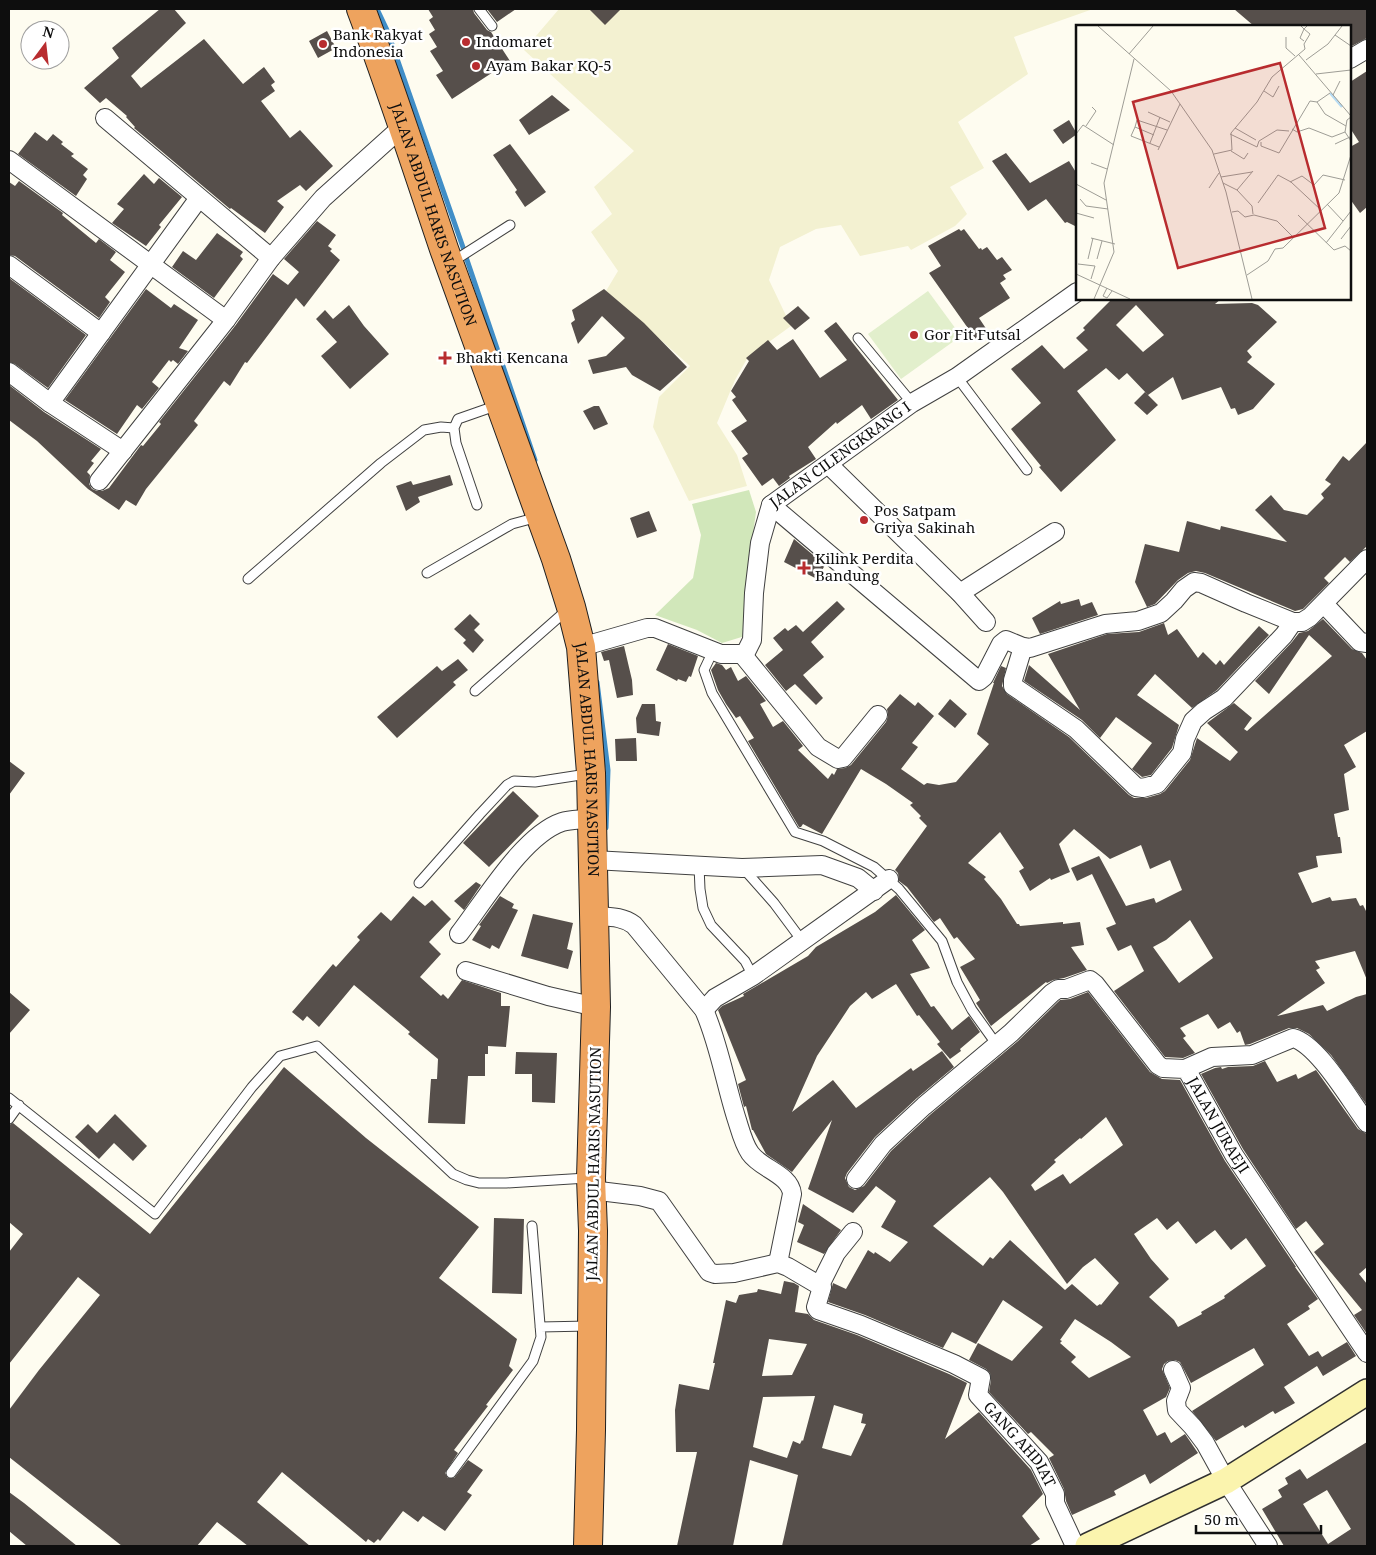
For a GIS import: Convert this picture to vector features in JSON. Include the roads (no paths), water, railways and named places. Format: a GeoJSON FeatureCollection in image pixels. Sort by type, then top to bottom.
{"type":"FeatureCollection","features":[{"type":"Feature","properties":{"kind":"highway","name":"JALAN ABDUL HARIS NASUTION"},"geometry":{"type":"LineString","coordinates":[[361,9],[541,517],[571,607],[581,647],[591,773],[596,1007],[591,1184],[592,1326],[588,1546]]}},
{"type":"Feature","properties":{"kind":"street"},"geometry":{"type":"LineString","coordinates":[[1351,58],[1367,49]]}},
{"type":"Feature","properties":{"kind":"street"},"geometry":{"type":"LineString","coordinates":[[105,118],[271,258]]}},
{"type":"Feature","properties":{"kind":"street"},"geometry":{"type":"LineString","coordinates":[[99,481],[226,320],[271,258],[323,198],[402,127]]}},
{"type":"Feature","properties":{"kind":"street"},"geometry":{"type":"LineString","coordinates":[[9,160],[226,320]]}},
{"type":"Feature","properties":{"kind":"street"},"geometry":{"type":"LineString","coordinates":[[50,403],[199,198]]}},
{"type":"Feature","properties":{"kind":"street"},"geometry":{"type":"LineString","coordinates":[[9,265],[101,333]]}},
{"type":"Feature","properties":{"kind":"street","name":"JALAN CILENGKRANG I"},"geometry":{"type":"LineString","coordinates":[[742,654],[746,652],[752,640],[754,593],[760,543],[771,505],[912,403],[956,377],[1076,293]]}},
{"type":"Feature","properties":{"kind":"street"},"geometry":{"type":"LineString","coordinates":[[9,372],[50,403],[123,452]]}},
{"type":"Feature","properties":{"kind":"street"},"geometry":{"type":"LineString","coordinates":[[828,464],[960,593],[986,622]]}},
{"type":"Feature","properties":{"kind":"street"},"geometry":{"type":"LineString","coordinates":[[771,505],[976,680],[981,680],[984,677],[1001,644],[1006,640],[1030,648],[1105,624],[1138,621],[1161,613],[1184,588],[1194,582],[1201,583],[1293,622],[1302,622],[1310,618],[1367,560]]}},
{"type":"Feature","properties":{"kind":"street"},"geometry":{"type":"LineString","coordinates":[[960,593],[1056,532]]}},
{"type":"Feature","properties":{"kind":"street"},"geometry":{"type":"LineString","coordinates":[[1324,604],[1360,642],[1367,643]]}},
{"type":"Feature","properties":{"kind":"street"},"geometry":{"type":"LineString","coordinates":[[1023,647],[1013,686],[1076,729],[1136,787],[1143,788],[1157,784],[1182,753],[1185,739],[1193,721],[1224,698],[1284,636],[1293,622]]}},
{"type":"Feature","properties":{"kind":"street"},"geometry":{"type":"LineString","coordinates":[[581,647],[647,628],[655,628],[721,654],[742,654],[818,747],[838,759],[843,758],[878,715]]}},
{"type":"Feature","properties":{"kind":"street"},"geometry":{"type":"LineString","coordinates":[[459,934],[505,872],[541,834],[562,822],[592,818]]}},
{"type":"Feature","properties":{"kind":"street"},"geometry":{"type":"LineString","coordinates":[[593,860],[742,868],[822,865],[858,878],[874,891]]}},
{"type":"Feature","properties":{"kind":"street"},"geometry":{"type":"LineString","coordinates":[[704,1010],[715,998],[753,976],[803,942],[889,879]]}},
{"type":"Feature","properties":{"kind":"street"},"geometry":{"type":"LineString","coordinates":[[595,916],[613,916],[627,920],[634,925],[704,1010],[711,1026],[732,1105],[746,1145],[758,1162],[780,1176],[792,1188],[778,1263]]}},
{"type":"Feature","properties":{"kind":"street"},"geometry":{"type":"LineString","coordinates":[[466,971],[548,996],[596,1007]]}},
{"type":"Feature","properties":{"kind":"street","name":"JALAN JURAEJI"},"geometry":{"type":"LineString","coordinates":[[856,1178],[883,1144],[924,1106],[997,1045],[1052,993],[1058,989],[1066,989],[1090,980],[1158,1065],[1163,1068],[1184,1069],[1189,1074],[1234,1155],[1367,1353]]}},
{"type":"Feature","properties":{"kind":"street"},"geometry":{"type":"LineString","coordinates":[[1184,1069],[1212,1057],[1252,1055],[1293,1038],[1323,1061],[1367,1123]]}},
{"type":"Feature","properties":{"kind":"street"},"geometry":{"type":"LineString","coordinates":[[591,1184],[659,1201],[706,1270],[715,1274],[734,1273],[778,1263],[820,1286],[836,1253],[852,1232]]}},
{"type":"Feature","properties":{"kind":"street","name":"GANG AHDIAT"},"geometry":{"type":"LineString","coordinates":[[820,1286],[822,1291],[816,1307],[818,1310],[861,1325],[978,1375],[981,1378],[982,1381],[978,1395],[1039,1462],[1055,1494],[1055,1503],[1075,1546]]}},
{"type":"Feature","properties":{"kind":"street"},"geometry":{"type":"LineString","coordinates":[[1173,1370],[1181,1388],[1176,1401],[1177,1410],[1205,1443],[1268,1546]]}},
{"type":"Feature","properties":{"kind":"street"},"geometry":{"type":"LineString","coordinates":[[1088,1546],[1226,1480],[1367,1392]]}},
{"type":"Feature","properties":{"kind":"lane"},"geometry":{"type":"LineString","coordinates":[[479,9],[492,26]]}},
{"type":"Feature","properties":{"kind":"lane"},"geometry":{"type":"LineString","coordinates":[[450,264],[510,225]]}},
{"type":"Feature","properties":{"kind":"lane"},"geometry":{"type":"LineString","coordinates":[[858,338],[912,403]]}},
{"type":"Feature","properties":{"kind":"lane"},"geometry":{"type":"LineString","coordinates":[[956,377],[1027,470]]}},
{"type":"Feature","properties":{"kind":"lane"},"geometry":{"type":"LineString","coordinates":[[476,505],[456,443],[454,428],[458,419],[500,404]]}},
{"type":"Feature","properties":{"kind":"lane"},"geometry":{"type":"LineString","coordinates":[[248,580],[381,463],[424,430],[441,427],[454,428]]}},
{"type":"Feature","properties":{"kind":"lane"},"geometry":{"type":"LineString","coordinates":[[427,573],[512,524],[541,517]]}},
{"type":"Feature","properties":{"kind":"lane"},"geometry":{"type":"LineString","coordinates":[[476,691],[571,607]]}},
{"type":"Feature","properties":{"kind":"lane"},"geometry":{"type":"LineString","coordinates":[[713,651],[704,670],[712,693],[795,832],[823,841],[874,867],[899,889],[942,941],[957,982],[968,1003],[997,1045]]}},
{"type":"Feature","properties":{"kind":"lane"},"geometry":{"type":"LineString","coordinates":[[418,883],[480,814],[514,780],[535,782],[591,773]]}},
{"type":"Feature","properties":{"kind":"lane"},"geometry":{"type":"LineString","coordinates":[[699,866],[703,908],[711,925],[745,961],[753,976]]}},
{"type":"Feature","properties":{"kind":"lane"},"geometry":{"type":"LineString","coordinates":[[742,868],[774,903],[803,942]]}},
{"type":"Feature","properties":{"kind":"lane"},"geometry":{"type":"LineString","coordinates":[[9,1098],[155,1214],[252,1087],[280,1056],[317,1046],[453,1174],[467,1180],[479,1182],[591,1184]]}},
{"type":"Feature","properties":{"kind":"lane"},"geometry":{"type":"LineString","coordinates":[[9,1119],[18,1106]]}},
{"type":"Feature","properties":{"kind":"lane"},"geometry":{"type":"LineString","coordinates":[[451,1473],[533,1361],[541,1337],[532,1226]]}},
{"type":"Feature","properties":{"kind":"lane"},"geometry":{"type":"LineString","coordinates":[[540,1326],[592,1326]]}},
{"type":"Feature","properties":{"kind":"waterway"},"geometry":{"type":"LineString","coordinates":[[377,9],[387,30],[465,253]]}},
{"type":"Feature","properties":{"kind":"waterway"},"geometry":{"type":"LineString","coordinates":[[466,257],[535,460]]}},
{"type":"Feature","properties":{"kind":"waterway"},"geometry":{"type":"LineString","coordinates":[[597,682],[608,770],[606,828]]}},
{"type":"Feature","properties":{"kind":"place","name":"Indomaret"},"geometry":{"type":"Point","coordinates":[466,42]}},
{"type":"Feature","properties":{"kind":"place","name":"Bank Rakyat Indonesia"},"geometry":{"type":"Point","coordinates":[323,44]}},
{"type":"Feature","properties":{"kind":"place","name":"Ayam Bakar KQ-5"},"geometry":{"type":"Point","coordinates":[476,66]}},
{"type":"Feature","properties":{"kind":"place","name":"Gor Fit Futsal"},"geometry":{"type":"Point","coordinates":[914,335]}},
{"type":"Feature","properties":{"kind":"place","name":"Bhakti Kencana"},"geometry":{"type":"Point","coordinates":[445,358]}},
{"type":"Feature","properties":{"kind":"place","name":"Pos Satpam Griya Sakinah"},"geometry":{"type":"Point","coordinates":[864,520]}},
{"type":"Feature","properties":{"kind":"place","name":"Kilink Perdita Bandung"},"geometry":{"type":"Point","coordinates":[804,568]}}]}
